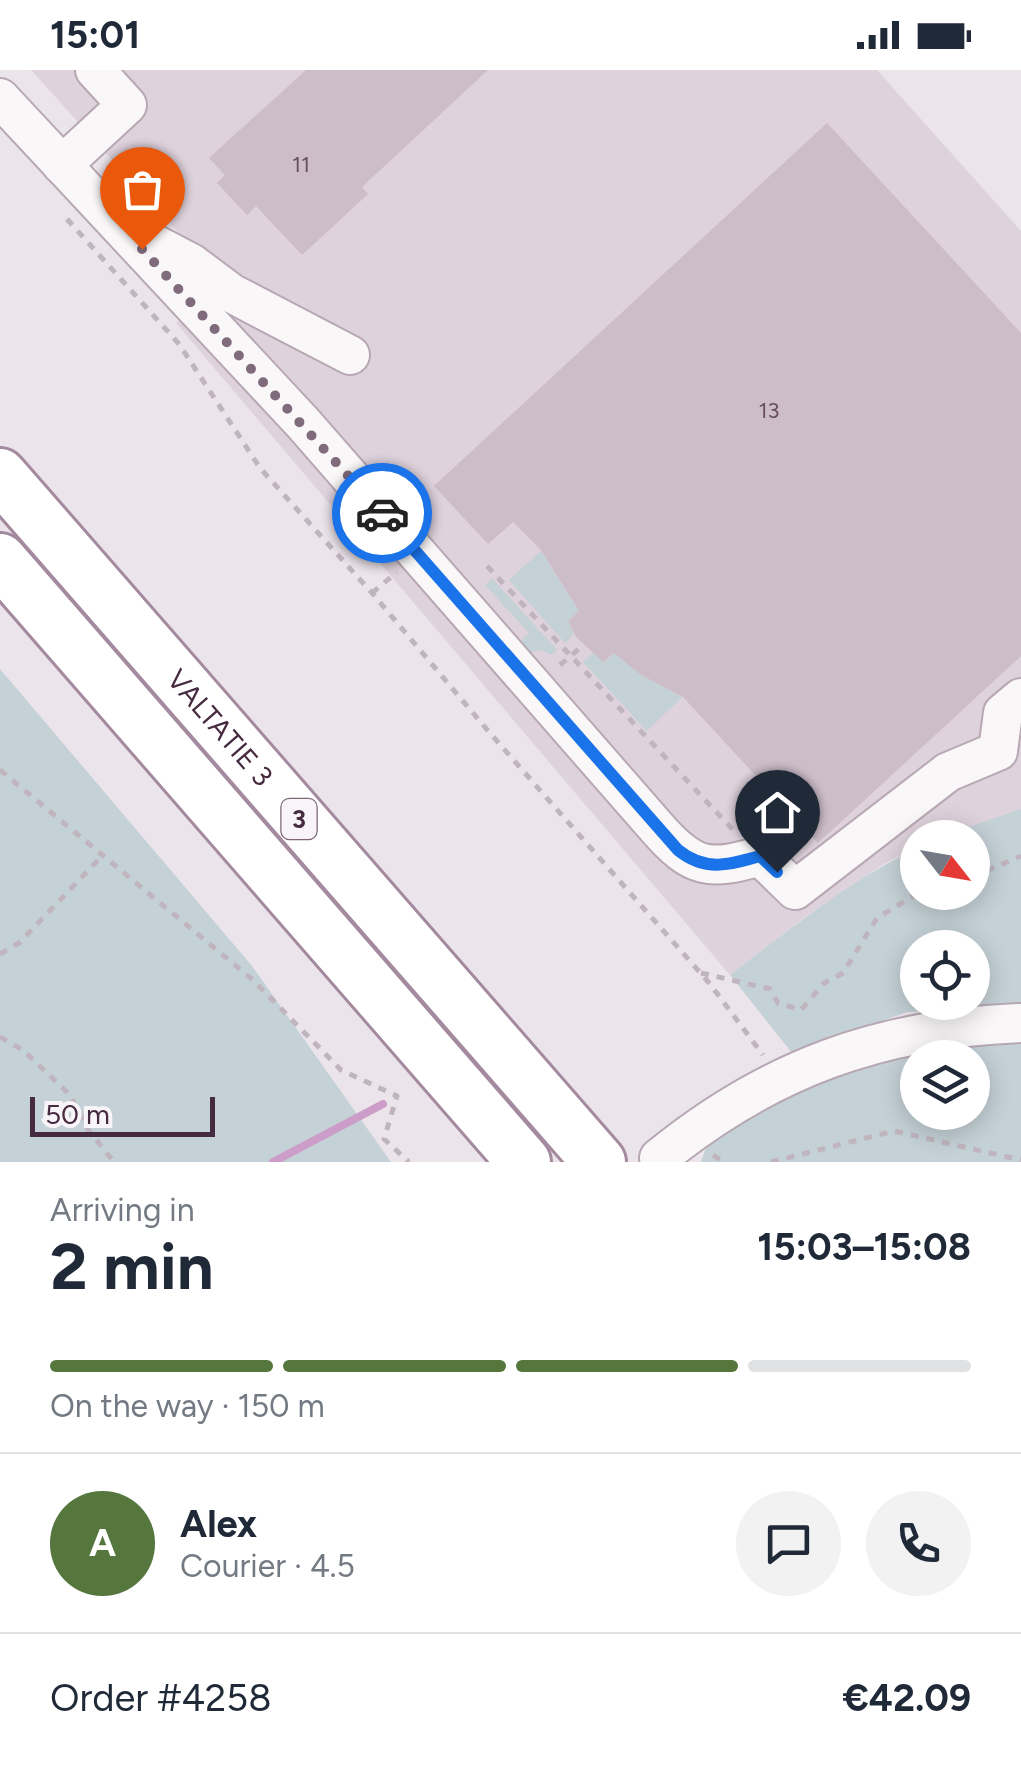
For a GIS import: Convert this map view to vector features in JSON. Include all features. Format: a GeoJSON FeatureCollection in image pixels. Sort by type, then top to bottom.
{"type":"FeatureCollection","features":[{"type":"Feature","properties":{"kind":"highway","name":"VALTATIE 3"},"geometry":{"type":"LineString","coordinates":[[0,475],[600,1162]]}},
{"type":"Feature","properties":{"kind":"highway","name":"VALTATIE 3"},"geometry":{"type":"LineString","coordinates":[[0,560],[524,1162]]}},
{"type":"Feature","properties":{"kind":"street"},"geometry":{"type":"LineString","coordinates":[[62,164],[127,106],[95,70]]}},
{"type":"Feature","properties":{"kind":"street"},"geometry":{"type":"LineString","coordinates":[[0,98],[367,495],[678,850],[698,864],[714,866],[760,856],[794,890],[948,772],[998,752],[1003,713],[1021,698]]}},
{"type":"Feature","properties":{"kind":"street"},"geometry":{"type":"LineString","coordinates":[[120,226],[191,263],[242,278],[354,345]]}},
{"type":"Feature","properties":{"kind":"street"},"geometry":{"type":"LineString","coordinates":[[660,1158],[714,1115],[776,1079],[826,1060],[908,1035],[962,1026],[1021,1023]]}},
{"type":"Feature","properties":{"kind":"path"},"geometry":{"type":"LineString","coordinates":[[59,210],[179,344],[260,468],[700,973],[756,1043],[776,1079]]}},
{"type":"Feature","properties":{"kind":"path"},"geometry":{"type":"LineString","coordinates":[[487,566],[760,856]]}},
{"type":"Feature","properties":{"kind":"path"},"geometry":{"type":"LineString","coordinates":[[560,665],[581,647]]}},
{"type":"Feature","properties":{"kind":"path"},"geometry":{"type":"LineString","coordinates":[[0,770],[253,980],[341,1070],[396,1096],[384,1139],[409,1162]]}},
{"type":"Feature","properties":{"kind":"path"},"geometry":{"type":"LineString","coordinates":[[0,954],[19,943],[102,856]]}},
{"type":"Feature","properties":{"kind":"path"},"geometry":{"type":"LineString","coordinates":[[990,869],[1021,856]]}},
{"type":"Feature","properties":{"kind":"path"},"geometry":{"type":"LineString","coordinates":[[700,973],[770,989],[778,1003],[801,1010],[824,984],[842,973],[878,918],[900,904]]}},
{"type":"Feature","properties":{"kind":"path"},"geometry":{"type":"LineString","coordinates":[[0,1037],[23,1050],[70,1095],[89,1131],[114,1162]]}},
{"type":"Feature","properties":{"kind":"path"},"geometry":{"type":"LineString","coordinates":[[771,1162],[894,1131],[1021,1160]]}},
{"type":"Feature","properties":{"kind":"shaded area"},"geometry":{"type":"Polygon","coordinates":[[[31,70],[877,70],[1021,231],[1021,809],[989,820],[900,820],[900,856],[805,917],[730,975],[176,323],[221,280],[31,70]]]}},
{"type":"Feature","properties":{"kind":"shaded area"},"geometry":{"type":"Polygon","coordinates":[[[541,551],[579,611],[568,621],[574,634],[565,643],[509,580],[541,551]]]}},
{"type":"Feature","properties":{"kind":"shaded area"},"geometry":{"type":"Polygon","coordinates":[[[492,578],[557,650],[552,655],[542,650],[522,654],[515,646],[529,633],[485,585],[492,578]]]}},
{"type":"Feature","properties":{"kind":"shaded area"},"geometry":{"type":"Polygon","coordinates":[[[616,652],[641,675],[682,697],[647,731],[583,662],[593,653],[604,662],[616,652]]]}},
{"type":"Feature","properties":{"kind":"shaded area"},"geometry":{"type":"Polygon","coordinates":[[[0,669],[252,966],[391,1162],[0,1162],[0,669]]]}},
{"type":"Feature","properties":{"kind":"shaded area"},"geometry":{"type":"Polygon","coordinates":[[[1021,809],[1021,1005],[990,1007],[990,930],[900,930],[900,1014],[792,1053],[730,975],[798,923],[900,857],[900,910],[990,910],[989,820],[1021,809]]]}},
{"type":"Feature","properties":{"kind":"shaded area"},"geometry":{"type":"Polygon","coordinates":[[[1021,1042],[1021,1162],[701,1162],[708,1142],[751,1112],[855,1067],[900,1059],[900,1130],[990,1130],[990,1043],[1021,1042]]]}},
{"type":"Feature","properties":{"kind":"building"},"geometry":{"type":"Polygon","coordinates":[[[306,70],[488,70],[362,187],[368,194],[302,255],[256,206],[247,215],[217,183],[225,175],[209,158],[306,70]]]}},
{"type":"Feature","properties":{"kind":"building"},"geometry":{"type":"Polygon","coordinates":[[[827,123],[1021,333],[1021,656],[818,843],[683,697],[641,675],[614,653],[603,662],[576,637],[568,621],[579,611],[541,550],[513,522],[488,544],[434,486],[827,123]]]}},
{"type":"Feature","properties":{"kind":"waterway"},"geometry":{"type":"LineString","coordinates":[[273,1162],[383,1104]]}},
{"type":"Feature","properties":{"kind":"way so far"},"geometry":{"type":"LineString","coordinates":[[142,249],[382,513]]}},
{"type":"Feature","properties":{"kind":"route"},"geometry":{"type":"LineString","coordinates":[[382,513],[686,858],[714,866],[760,856],[777,872]]}}]}
